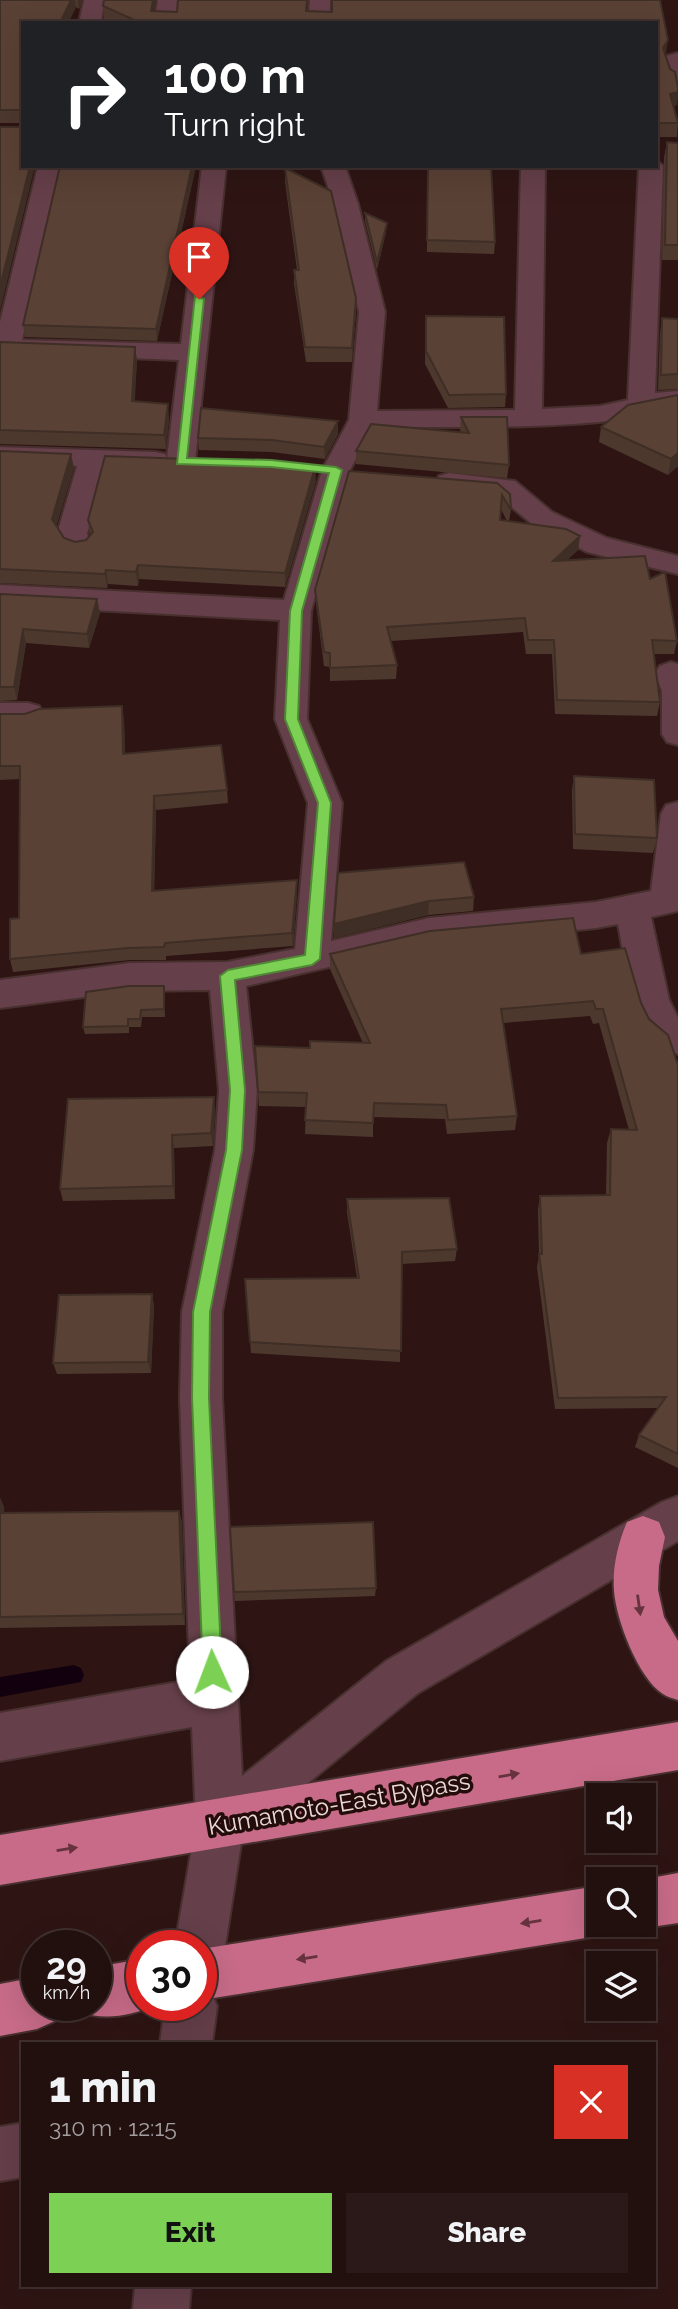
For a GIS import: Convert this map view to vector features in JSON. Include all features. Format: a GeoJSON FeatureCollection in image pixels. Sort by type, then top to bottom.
{"type":"FeatureCollection","features":[{"type":"Feature","properties":{"kind":"highway"},"geometry":{"type":"LineString","coordinates":[[660,1527],[635,1577],[641,1618],[660,1658],[678,1676]]}},
{"type":"Feature","properties":{"kind":"highway","name":"Kumamoto-East Bypass"},"geometry":{"type":"LineString","coordinates":[[0,1860],[678,1746]]}},
{"type":"Feature","properties":{"kind":"highway"},"geometry":{"type":"LineString","coordinates":[[656,1901],[678,1898]]}},
{"type":"Feature","properties":{"kind":"highway"},"geometry":{"type":"LineString","coordinates":[[217,1972],[586,1913]]}},
{"type":"Feature","properties":{"kind":"highway"},"geometry":{"type":"LineString","coordinates":[[0,2010],[21,2006]]}},
{"type":"Feature","properties":{"kind":"street"},"geometry":{"type":"LineString","coordinates":[[90,21],[94,0]]}},
{"type":"Feature","properties":{"kind":"street"},"geometry":{"type":"LineString","coordinates":[[165,21],[168,0]]}},
{"type":"Feature","properties":{"kind":"street"},"geometry":{"type":"LineString","coordinates":[[319,21],[320,0]]}},
{"type":"Feature","properties":{"kind":"street"},"geometry":{"type":"LineString","coordinates":[[678,60],[674,61],[678,77]]}},
{"type":"Feature","properties":{"kind":"street"},"geometry":{"type":"LineString","coordinates":[[50,168],[7,347],[193,352]]}},
{"type":"Feature","properties":{"kind":"street"},"geometry":{"type":"LineString","coordinates":[[0,455],[194,461],[193,352],[214,168]]}},
{"type":"Feature","properties":{"kind":"street"},"geometry":{"type":"LineString","coordinates":[[312,959],[325,803],[291,719],[296,611],[323,469],[363,420],[372,312],[346,204],[334,168]]}},
{"type":"Feature","properties":{"kind":"street"},"geometry":{"type":"LineString","coordinates":[[528,418],[533,168]]}},
{"type":"Feature","properties":{"kind":"street"},"geometry":{"type":"LineString","coordinates":[[641,403],[657,168]]}},
{"type":"Feature","properties":{"kind":"street"},"geometry":{"type":"LineString","coordinates":[[363,420],[528,418],[603,414],[656,399],[678,399]]}},
{"type":"Feature","properties":{"kind":"street"},"geometry":{"type":"LineString","coordinates":[[78,544],[72,534],[93,458]]}},
{"type":"Feature","properties":{"kind":"street"},"geometry":{"type":"LineString","coordinates":[[323,469],[367,476]]}},
{"type":"Feature","properties":{"kind":"street"},"geometry":{"type":"LineString","coordinates":[[422,480],[505,487],[542,518],[597,545],[678,565]]}},
{"type":"Feature","properties":{"kind":"street"},"geometry":{"type":"LineString","coordinates":[[0,595],[296,611]]}},
{"type":"Feature","properties":{"kind":"street"},"geometry":{"type":"LineString","coordinates":[[671,673],[678,691],[678,734]]}},
{"type":"Feature","properties":{"kind":"street"},"geometry":{"type":"LineString","coordinates":[[0,995],[130,977],[228,976],[429,931],[596,915],[672,899],[678,814]]}},
{"type":"Feature","properties":{"kind":"street"},"geometry":{"type":"LineString","coordinates":[[632,907],[651,1000],[665,1029],[678,1039]]}},
{"type":"Feature","properties":{"kind":"street"},"geometry":{"type":"LineString","coordinates":[[203,1930],[220,1824],[201,1398],[202,1312],[234,1150],[237,1090],[228,976]]}},
{"type":"Feature","properties":{"kind":"street"},"geometry":{"type":"LineString","coordinates":[[220,1824],[401,1677],[660,1527]]}},
{"type":"Feature","properties":{"kind":"street"},"geometry":{"type":"LineString","coordinates":[[0,1737],[213,1700]]}},
{"type":"Feature","properties":{"kind":"street"},"geometry":{"type":"LineString","coordinates":[[186,2042],[189,2021]]}},
{"type":"Feature","properties":{"kind":"street"},"geometry":{"type":"LineString","coordinates":[[0,2154],[21,2150]]}},
{"type":"Feature","properties":{"kind":"street"},"geometry":{"type":"LineString","coordinates":[[161,2309],[163,2287]]}},
{"type":"Feature","properties":{"kind":"building"},"geometry":{"type":"Polygon","coordinates":[[[0,0],[71,0],[61,21],[21,21],[21,110],[0,110],[0,0]]]}},
{"type":"Feature","properties":{"kind":"building"},"geometry":{"type":"Polygon","coordinates":[[[104,0],[153,0],[151,11],[177,12],[178,0],[307,0],[306,11],[332,12],[332,0],[660,0],[668,40],[663,48],[670,69],[675,72],[678,88],[678,92],[670,94],[678,123],[658,123],[658,21],[137,21],[103,6],[104,0]]]}},
{"type":"Feature","properties":{"kind":"building"},"geometry":{"type":"Polygon","coordinates":[[[0,127],[21,127],[21,168],[30,168],[0,287],[0,127]]]}},
{"type":"Feature","properties":{"kind":"building"},"geometry":{"type":"Polygon","coordinates":[[[667,142],[678,143],[678,245],[665,245],[667,142]]]}},
{"type":"Feature","properties":{"kind":"building"},"geometry":{"type":"Polygon","coordinates":[[[60,168],[192,168],[156,329],[23,325],[60,168]]]}},
{"type":"Feature","properties":{"kind":"building"},"geometry":{"type":"Polygon","coordinates":[[[285,168],[331,191],[356,298],[352,348],[305,347],[294,270],[299,270],[285,168]]]}},
{"type":"Feature","properties":{"kind":"building"},"geometry":{"type":"Polygon","coordinates":[[[428,168],[491,168],[495,242],[427,240],[428,168]]]}},
{"type":"Feature","properties":{"kind":"building"},"geometry":{"type":"Polygon","coordinates":[[[365,213],[387,223],[377,262],[365,213]]]}},
{"type":"Feature","properties":{"kind":"building"},"geometry":{"type":"Polygon","coordinates":[[[426,316],[504,317],[506,394],[449,395],[426,351],[426,316]]]}},
{"type":"Feature","properties":{"kind":"building"},"geometry":{"type":"Polygon","coordinates":[[[662,318],[678,319],[678,374],[661,375],[662,318]]]}},
{"type":"Feature","properties":{"kind":"building"},"geometry":{"type":"Polygon","coordinates":[[[0,342],[135,347],[132,401],[168,404],[164,435],[0,430],[0,342]]]}},
{"type":"Feature","properties":{"kind":"building"},"geometry":{"type":"Polygon","coordinates":[[[678,395],[678,453],[671,459],[601,427],[628,405],[678,395]]]}},
{"type":"Feature","properties":{"kind":"building"},"geometry":{"type":"Polygon","coordinates":[[[201,408],[338,421],[324,447],[272,440],[198,438],[201,408]]]}},
{"type":"Feature","properties":{"kind":"building"},"geometry":{"type":"Polygon","coordinates":[[[461,417],[507,417],[509,465],[356,451],[371,424],[469,433],[461,417]]]}},
{"type":"Feature","properties":{"kind":"building"},"geometry":{"type":"Polygon","coordinates":[[[0,451],[71,454],[52,519],[64,538],[75,542],[86,540],[93,532],[88,520],[105,456],[271,462],[315,467],[285,573],[138,565],[136,572],[106,570],[105,574],[0,569],[0,451]]]}},
{"type":"Feature","properties":{"kind":"building"},"geometry":{"type":"Polygon","coordinates":[[[349,471],[497,483],[510,494],[511,510],[502,495],[500,520],[566,529],[580,536],[553,561],[645,556],[650,579],[665,572],[677,641],[652,640],[660,702],[557,700],[554,640],[528,640],[525,618],[387,627],[397,665],[330,668],[330,653],[324,652],[315,590],[349,471]]]}},
{"type":"Feature","properties":{"kind":"building"},"geometry":{"type":"Polygon","coordinates":[[[0,594],[97,599],[87,634],[23,629],[14,687],[0,687],[0,594]]]}},
{"type":"Feature","properties":{"kind":"building"},"geometry":{"type":"Polygon","coordinates":[[[122,706],[123,754],[221,745],[227,790],[154,796],[152,891],[297,880],[292,933],[165,943],[164,947],[10,959],[10,919],[19,918],[20,766],[0,766],[0,714],[25,714],[39,709],[122,706]]]}},
{"type":"Feature","properties":{"kind":"building"},"geometry":{"type":"Polygon","coordinates":[[[574,776],[654,780],[657,838],[575,834],[574,776]]]}},
{"type":"Feature","properties":{"kind":"building"},"geometry":{"type":"Polygon","coordinates":[[[464,862],[474,897],[429,901],[334,924],[338,873],[464,862]]]}},
{"type":"Feature","properties":{"kind":"building"},"geometry":{"type":"Polygon","coordinates":[[[573,918],[581,954],[625,948],[641,1003],[649,1019],[668,1035],[678,1065],[678,1454],[639,1435],[666,1397],[558,1398],[539,1254],[542,1254],[540,1196],[610,1195],[611,1129],[637,1130],[603,1009],[596,1009],[593,1001],[501,1009],[517,1116],[448,1120],[446,1105],[374,1103],[373,1123],[305,1120],[307,1093],[258,1092],[255,1046],[310,1048],[310,1041],[370,1043],[330,954],[430,931],[573,918]]]}},
{"type":"Feature","properties":{"kind":"building"},"geometry":{"type":"Polygon","coordinates":[[[129,986],[164,986],[164,1009],[141,1010],[140,1019],[128,1019],[128,1026],[83,1027],[86,992],[129,986]]]}},
{"type":"Feature","properties":{"kind":"building"},"geometry":{"type":"Polygon","coordinates":[[[214,1097],[211,1133],[172,1135],[173,1186],[60,1189],[68,1099],[214,1097]]]}},
{"type":"Feature","properties":{"kind":"building"},"geometry":{"type":"Polygon","coordinates":[[[449,1198],[457,1249],[402,1252],[401,1351],[250,1342],[245,1279],[359,1278],[347,1199],[449,1198]]]}},
{"type":"Feature","properties":{"kind":"building"},"geometry":{"type":"Polygon","coordinates":[[[152,1294],[148,1362],[53,1363],[59,1295],[152,1294]]]}},
{"type":"Feature","properties":{"kind":"building"},"geometry":{"type":"Polygon","coordinates":[[[179,1511],[183,1614],[0,1617],[0,1513],[179,1511]]]}},
{"type":"Feature","properties":{"kind":"building"},"geometry":{"type":"Polygon","coordinates":[[[373,1522],[376,1588],[234,1592],[230,1527],[373,1522]]]}},
{"type":"Feature","properties":{"kind":"waterway"},"geometry":{"type":"LineString","coordinates":[[0,1687],[74,1675]]}},
{"type":"Feature","properties":{"kind":"route"},"geometry":{"type":"LineString","coordinates":[[199,299],[181,461],[271,464],[336,470],[296,611],[291,719],[325,803],[312,959],[228,976],[237,1090],[234,1150],[202,1312],[201,1398],[212,1672]]}}]}
